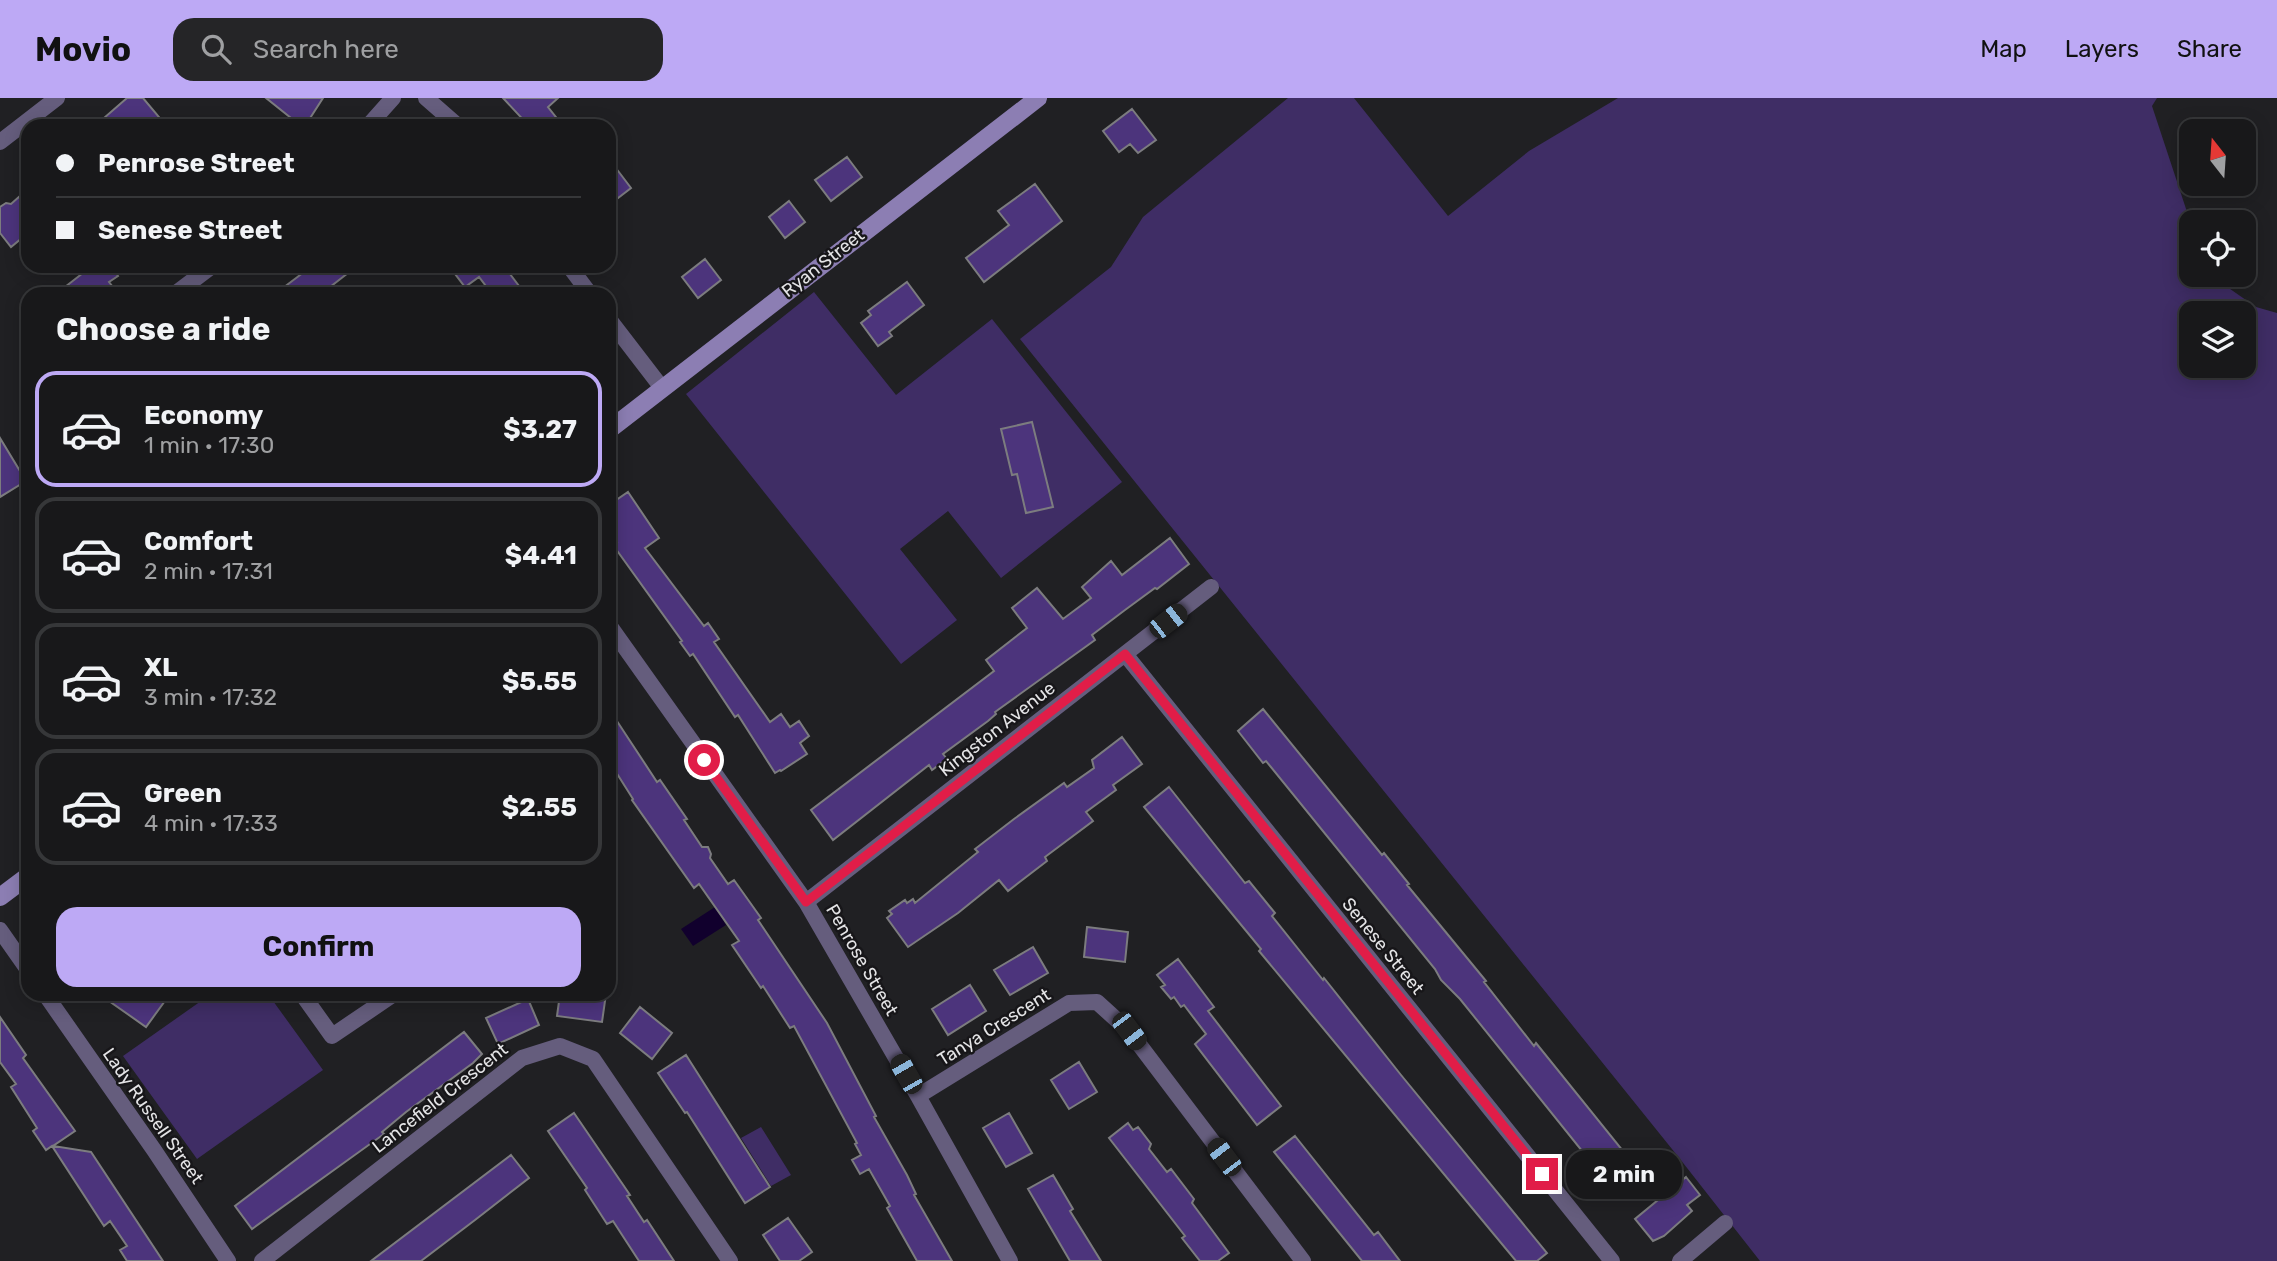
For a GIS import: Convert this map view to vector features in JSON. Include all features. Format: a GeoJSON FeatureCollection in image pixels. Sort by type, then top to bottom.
{"type":"FeatureCollection","features":[{"type":"Feature","properties":{"kind":"street"},"geometry":{"type":"LineString","coordinates":[[30,119],[57,98]]}},
{"type":"Feature","properties":{"kind":"street"},"geometry":{"type":"LineString","coordinates":[[375,119],[393,98]]}},
{"type":"Feature","properties":{"kind":"street"},"geometry":{"type":"LineString","coordinates":[[426,98],[450,119]]}},
{"type":"Feature","properties":{"kind":"street","name":"Ryan Street"},"geometry":{"type":"LineString","coordinates":[[616,424],[1038,98]]}},
{"type":"Feature","properties":{"kind":"street"},"geometry":{"type":"LineString","coordinates":[[0,142],[21,126]]}},
{"type":"Feature","properties":{"kind":"street"},"geometry":{"type":"LineString","coordinates":[[184,287],[203,273]]}},
{"type":"Feature","properties":{"kind":"street"},"geometry":{"type":"LineString","coordinates":[[616,328],[662,388]]}},
{"type":"Feature","properties":{"kind":"street","name":"Kingston Avenue"},"geometry":{"type":"LineString","coordinates":[[806,902],[1211,587]]}},
{"type":"Feature","properties":{"kind":"street","name":"Penrose Street"},"geometry":{"type":"LineString","coordinates":[[616,635],[806,902],[1010,1261]]}},
{"type":"Feature","properties":{"kind":"street","name":"Senese Street"},"geometry":{"type":"LineString","coordinates":[[1125,654],[1612,1261]]}},
{"type":"Feature","properties":{"kind":"street"},"geometry":{"type":"LineString","coordinates":[[0,897],[21,881]]}},
{"type":"Feature","properties":{"kind":"street"},"geometry":{"type":"LineString","coordinates":[[0,930],[21,960]]}},
{"type":"Feature","properties":{"kind":"street","name":"Lady Russell Street"},"geometry":{"type":"LineString","coordinates":[[50,1001],[228,1261]]}},
{"type":"Feature","properties":{"kind":"street"},"geometry":{"type":"LineString","coordinates":[[307,1001],[331,1036],[384,1001]]}},
{"type":"Feature","properties":{"kind":"street","name":"Tanya Crescent"},"geometry":{"type":"LineString","coordinates":[[918,1096],[1069,1003],[1097,1002],[1129,1031],[1303,1261]]}},
{"type":"Feature","properties":{"kind":"street","name":"Lancefield Crescent"},"geometry":{"type":"LineString","coordinates":[[262,1261],[522,1059],[560,1046],[593,1059],[730,1261]]}},
{"type":"Feature","properties":{"kind":"street"},"geometry":{"type":"LineString","coordinates":[[1680,1261],[1725,1223]]}},
{"type":"Feature","properties":{"kind":"shaded area"},"geometry":{"type":"Polygon","coordinates":[[[1288,98],[1354,98],[1448,216],[1529,151],[1618,98],[2157,98],[2152,106],[2179,188],[2179,196],[2182,196],[2186,210],[2179,210],[2179,287],[2227,287],[2247,301],[2179,301],[2179,378],[2256,378],[2256,307],[2277,313],[2277,1261],[1760,1261],[1020,339],[1111,267],[1143,217],[1288,98]]]}},
{"type":"Feature","properties":{"kind":"shaded area"},"geometry":{"type":"Polygon","coordinates":[[[814,292],[896,395],[992,319],[1122,482],[1001,578],[948,511],[900,549],[957,620],[901,664],[686,394],[814,292]]]}},
{"type":"Feature","properties":{"kind":"shaded area"},"geometry":{"type":"Polygon","coordinates":[[[715,907],[726,925],[693,946],[681,929],[715,907]]]}},
{"type":"Feature","properties":{"kind":"shaded area"},"geometry":{"type":"Polygon","coordinates":[[[201,1001],[273,1001],[323,1070],[197,1159],[123,1056],[201,1001]]]}},
{"type":"Feature","properties":{"kind":"shaded area"},"geometry":{"type":"Polygon","coordinates":[[[761,1127],[791,1175],[771,1186],[741,1138],[761,1127]]]}},
{"type":"Feature","properties":{"kind":"building"},"geometry":{"type":"Polygon","coordinates":[[[127,98],[143,98],[159,117],[157,119],[104,118],[127,98]]]}},
{"type":"Feature","properties":{"kind":"building"},"geometry":{"type":"Polygon","coordinates":[[[266,98],[323,98],[310,119],[292,119],[266,98]]]}},
{"type":"Feature","properties":{"kind":"building"},"geometry":{"type":"Polygon","coordinates":[[[503,98],[558,98],[548,107],[557,119],[522,119],[503,98]]]}},
{"type":"Feature","properties":{"kind":"building"},"geometry":{"type":"Polygon","coordinates":[[[1132,109],[1156,140],[1138,153],[1130,144],[1119,152],[1103,131],[1132,109]]]}},
{"type":"Feature","properties":{"kind":"building"},"geometry":{"type":"Polygon","coordinates":[[[847,157],[862,177],[831,201],[815,180],[847,157]]]}},
{"type":"Feature","properties":{"kind":"building"},"geometry":{"type":"Polygon","coordinates":[[[616,168],[631,188],[616,200],[616,168]]]}},
{"type":"Feature","properties":{"kind":"building"},"geometry":{"type":"Polygon","coordinates":[[[1035,184],[1062,221],[984,282],[966,258],[1009,225],[998,211],[1035,184]]]}},
{"type":"Feature","properties":{"kind":"building"},"geometry":{"type":"Polygon","coordinates":[[[21,197],[21,239],[11,247],[0,233],[0,207],[6,203],[11,204],[21,197]]]}},
{"type":"Feature","properties":{"kind":"building"},"geometry":{"type":"Polygon","coordinates":[[[789,201],[805,222],[785,238],[769,217],[789,201]]]}},
{"type":"Feature","properties":{"kind":"building"},"geometry":{"type":"Polygon","coordinates":[[[705,259],[721,280],[698,298],[682,277],[705,259]]]}},
{"type":"Feature","properties":{"kind":"building"},"geometry":{"type":"Polygon","coordinates":[[[83,273],[116,273],[118,276],[109,282],[113,287],[65,287],[83,273]]]}},
{"type":"Feature","properties":{"kind":"building"},"geometry":{"type":"Polygon","coordinates":[[[303,273],[348,273],[330,287],[284,287],[303,273]]]}},
{"type":"Feature","properties":{"kind":"building"},"geometry":{"type":"Polygon","coordinates":[[[454,273],[509,273],[520,287],[487,287],[479,277],[465,287],[454,273]]]}},
{"type":"Feature","properties":{"kind":"building"},"geometry":{"type":"Polygon","coordinates":[[[907,282],[924,305],[889,332],[892,336],[878,346],[861,323],[871,315],[868,311],[907,282]]]}},
{"type":"Feature","properties":{"kind":"building"},"geometry":{"type":"Polygon","coordinates":[[[1032,422],[1053,507],[1026,513],[1017,474],[1012,475],[1001,429],[1032,422]]]}},
{"type":"Feature","properties":{"kind":"building"},"geometry":{"type":"Polygon","coordinates":[[[0,438],[21,473],[21,484],[0,497],[0,438]]]}},
{"type":"Feature","properties":{"kind":"building"},"geometry":{"type":"Polygon","coordinates":[[[628,492],[659,538],[645,548],[704,626],[708,623],[719,639],[714,642],[770,722],[781,714],[790,727],[799,721],[809,736],[800,743],[807,754],[775,773],[738,715],[735,717],[693,654],[690,656],[616,549],[616,500],[628,492]]]}},
{"type":"Feature","properties":{"kind":"building"},"geometry":{"type":"Polygon","coordinates":[[[1170,538],[1189,564],[1092,635],[1095,640],[995,712],[988,721],[943,754],[947,759],[932,770],[929,765],[833,840],[811,810],[994,671],[986,660],[1027,628],[1012,608],[1037,588],[1063,619],[1091,598],[1082,587],[1111,561],[1122,575],[1170,538]]]}},
{"type":"Feature","properties":{"kind":"building"},"geometry":{"type":"Polygon","coordinates":[[[1263,709],[1382,855],[1384,853],[1534,1046],[1536,1043],[1640,1172],[1615,1192],[1266,761],[1263,763],[1238,731],[1263,709]]]}},
{"type":"Feature","properties":{"kind":"building"},"geometry":{"type":"Polygon","coordinates":[[[616,720],[657,782],[660,780],[687,819],[684,820],[702,847],[708,847],[710,858],[728,884],[734,880],[761,918],[758,920],[827,1023],[876,1116],[874,1117],[907,1175],[916,1194],[914,1195],[952,1261],[917,1261],[869,1169],[860,1174],[852,1160],[861,1155],[855,1144],[857,1143],[794,1026],[790,1028],[763,986],[761,988],[732,945],[739,941],[699,884],[694,888],[616,772],[616,720]]]}},
{"type":"Feature","properties":{"kind":"building"},"geometry":{"type":"Polygon","coordinates":[[[1122,737],[1142,764],[1113,785],[1116,790],[1086,812],[1093,821],[1045,857],[1047,861],[1008,891],[999,880],[958,913],[908,947],[887,918],[892,914],[889,911],[905,900],[907,903],[913,899],[915,903],[978,852],[975,849],[1014,819],[1064,783],[1067,787],[1094,768],[1092,760],[1122,737]]]}},
{"type":"Feature","properties":{"kind":"building"},"geometry":{"type":"Polygon","coordinates":[[[1169,787],[1245,883],[1249,881],[1275,913],[1272,916],[1323,980],[1324,978],[1547,1253],[1537,1261],[1516,1261],[1259,951],[1261,949],[1144,807],[1169,787]]]}},
{"type":"Feature","properties":{"kind":"building"},"geometry":{"type":"Polygon","coordinates":[[[1087,927],[1128,932],[1125,962],[1084,957],[1087,927]]]}},
{"type":"Feature","properties":{"kind":"building"},"geometry":{"type":"Polygon","coordinates":[[[1033,947],[1048,973],[1010,995],[994,970],[1033,947]]]}},
{"type":"Feature","properties":{"kind":"building"},"geometry":{"type":"Polygon","coordinates":[[[1178,959],[1214,1007],[1208,1011],[1281,1106],[1257,1125],[1195,1044],[1206,1034],[1184,1005],[1181,1007],[1174,997],[1171,999],[1161,987],[1165,985],[1157,975],[1178,959]]]}},
{"type":"Feature","properties":{"kind":"building"},"geometry":{"type":"Polygon","coordinates":[[[970,985],[986,1011],[948,1035],[932,1009],[970,985]]]}},
{"type":"Feature","properties":{"kind":"building"},"geometry":{"type":"Polygon","coordinates":[[[109,1001],[165,1001],[146,1027],[109,1001]]]}},
{"type":"Feature","properties":{"kind":"building"},"geometry":{"type":"Polygon","coordinates":[[[529,1001],[539,1025],[498,1044],[486,1018],[529,1001]]]}},
{"type":"Feature","properties":{"kind":"building"},"geometry":{"type":"Polygon","coordinates":[[[559,1001],[605,1001],[602,1022],[557,1016],[559,1001]]]}},
{"type":"Feature","properties":{"kind":"building"},"geometry":{"type":"Polygon","coordinates":[[[640,1007],[672,1033],[652,1059],[620,1033],[640,1007]]]}},
{"type":"Feature","properties":{"kind":"building"},"geometry":{"type":"Polygon","coordinates":[[[0,1017],[26,1055],[23,1058],[75,1131],[53,1146],[91,1152],[163,1261],[127,1261],[120,1250],[127,1246],[110,1221],[104,1226],[52,1146],[46,1150],[33,1131],[37,1128],[11,1087],[16,1084],[0,1062],[0,1017]]]}},
{"type":"Feature","properties":{"kind":"building"},"geometry":{"type":"Polygon","coordinates":[[[464,1032],[482,1054],[473,1063],[406,1112],[382,1132],[384,1134],[252,1229],[235,1206],[464,1032]]]}},
{"type":"Feature","properties":{"kind":"building"},"geometry":{"type":"Polygon","coordinates":[[[686,1055],[770,1187],[745,1203],[687,1112],[685,1113],[658,1073],[686,1055]]]}},
{"type":"Feature","properties":{"kind":"building"},"geometry":{"type":"Polygon","coordinates":[[[1079,1062],[1097,1092],[1069,1109],[1051,1080],[1079,1062]]]}},
{"type":"Feature","properties":{"kind":"building"},"geometry":{"type":"Polygon","coordinates":[[[574,1113],[630,1195],[627,1196],[644,1222],[647,1220],[674,1261],[639,1261],[613,1221],[607,1224],[585,1190],[587,1188],[548,1131],[574,1113]]]}},
{"type":"Feature","properties":{"kind":"building"},"geometry":{"type":"Polygon","coordinates":[[[1009,1113],[1032,1153],[1006,1167],[983,1128],[1009,1113]]]}},
{"type":"Feature","properties":{"kind":"building"},"geometry":{"type":"Polygon","coordinates":[[[1128,1123],[1133,1130],[1138,1127],[1151,1144],[1149,1149],[1167,1172],[1171,1169],[1194,1199],[1192,1203],[1229,1253],[1218,1261],[1200,1261],[1182,1238],[1185,1236],[1109,1138],[1128,1123]]]}},
{"type":"Feature","properties":{"kind":"building"},"geometry":{"type":"Polygon","coordinates":[[[1295,1136],[1374,1235],[1378,1232],[1400,1261],[1362,1261],[1274,1152],[1295,1136]]]}},
{"type":"Feature","properties":{"kind":"building"},"geometry":{"type":"Polygon","coordinates":[[[511,1155],[529,1178],[421,1261],[371,1261],[511,1155]]]}},
{"type":"Feature","properties":{"kind":"building"},"geometry":{"type":"Polygon","coordinates":[[[1053,1175],[1073,1209],[1070,1211],[1101,1261],[1070,1261],[1028,1189],[1053,1175]]]}},
{"type":"Feature","properties":{"kind":"building"},"geometry":{"type":"Polygon","coordinates":[[[1686,1177],[1700,1195],[1687,1205],[1692,1211],[1664,1236],[1653,1241],[1635,1219],[1686,1177]]]}},
{"type":"Feature","properties":{"kind":"building"},"geometry":{"type":"Polygon","coordinates":[[[788,1218],[812,1252],[799,1261],[780,1261],[763,1235],[788,1218]]]}},
{"type":"Feature","properties":{"kind":"route"},"geometry":{"type":"LineString","coordinates":[[704,760],[806,902],[1125,654],[1542,1174]]}}]}
